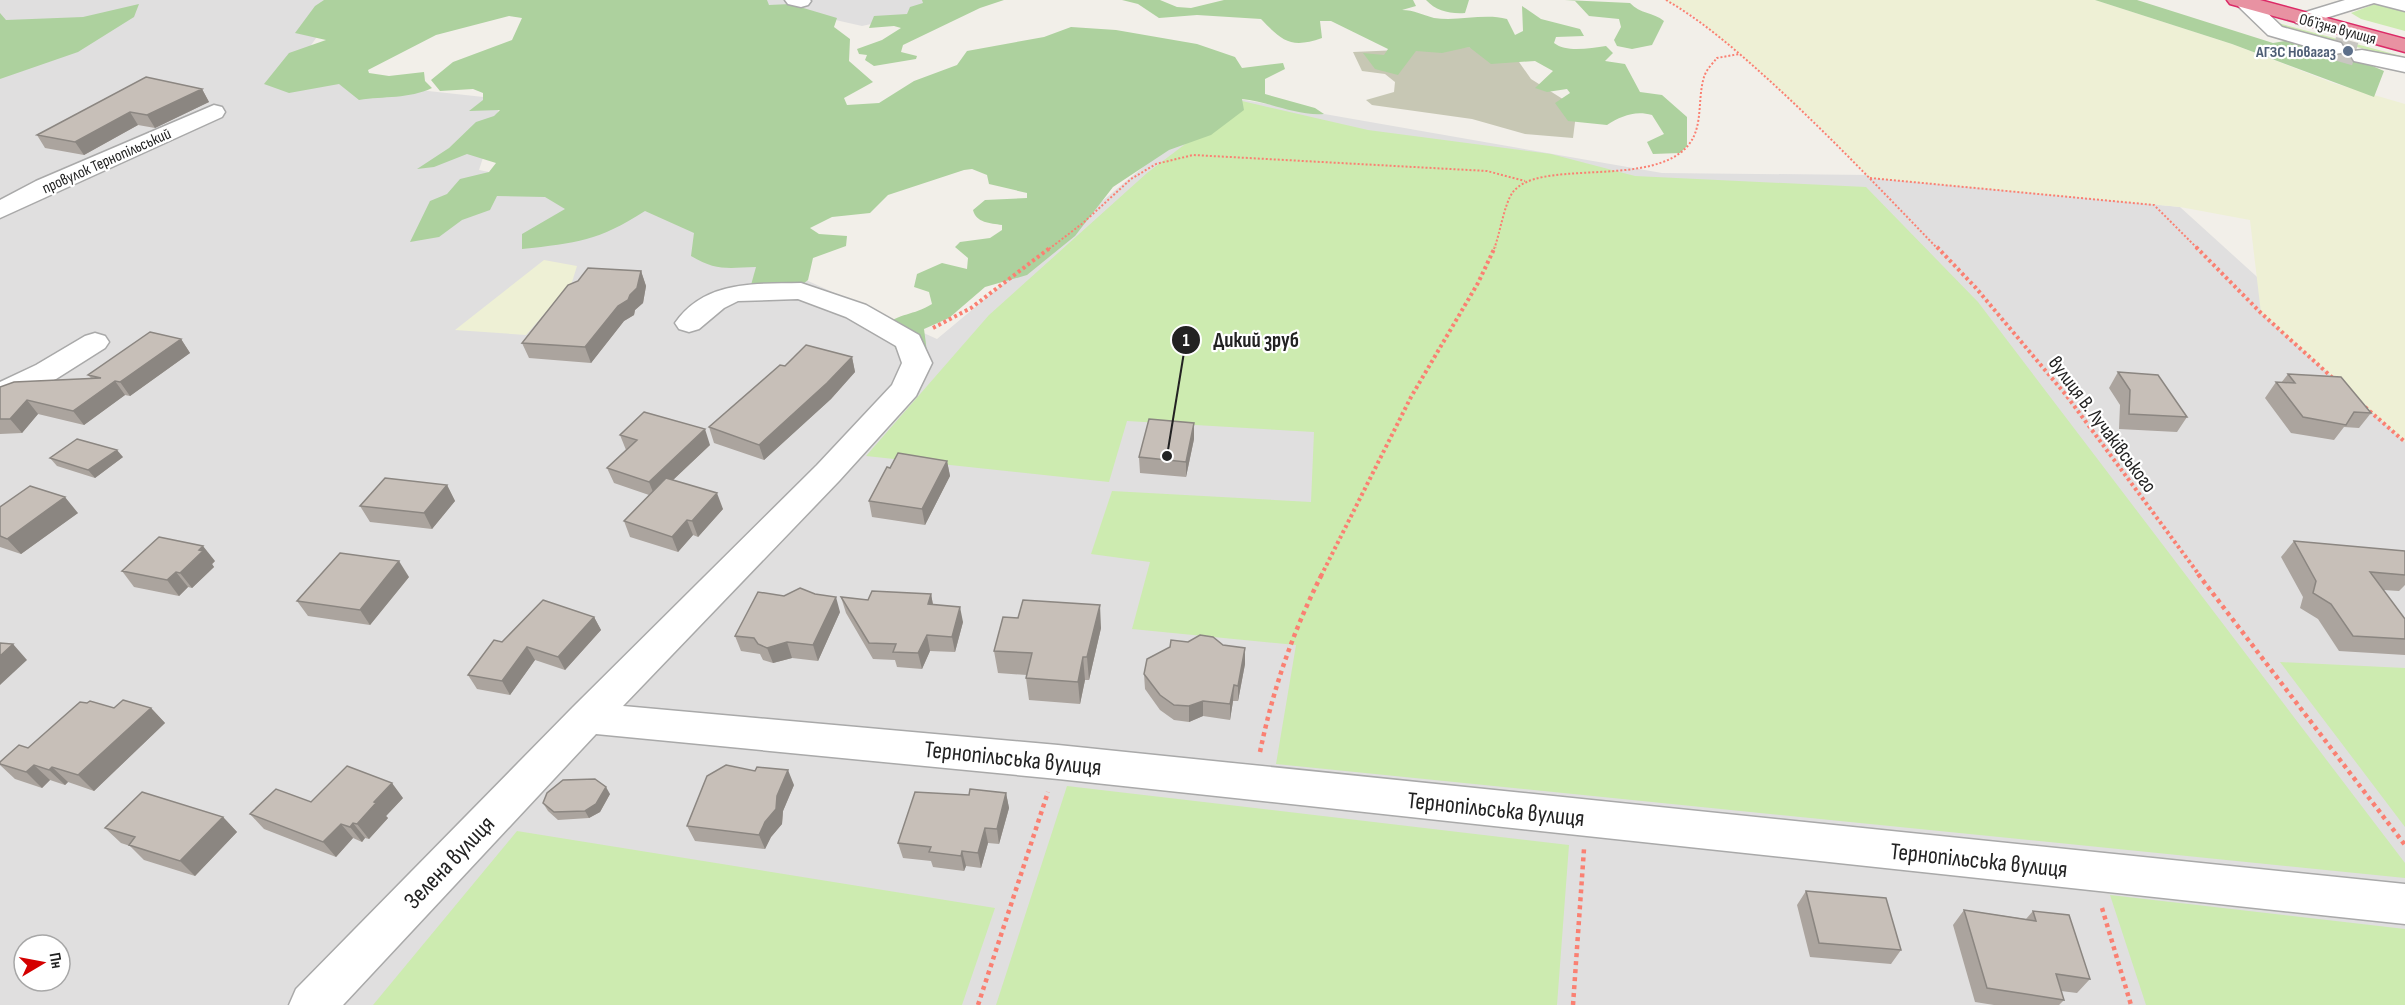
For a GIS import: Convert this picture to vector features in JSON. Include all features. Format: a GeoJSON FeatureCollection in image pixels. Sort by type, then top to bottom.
{"type":"FeatureCollection","features":[{"type":"Feature","properties":{"kind":"highway","name":"Обʼїзна вулиця"},"geometry":{"type":"LineString","coordinates":[[2241,1],[2405,46]]}},
{"type":"Feature","properties":{"kind":"street"},"geometry":{"type":"LineString","coordinates":[[2303,19],[2366,0]]}},
{"type":"Feature","properties":{"kind":"street"},"geometry":{"type":"LineString","coordinates":[[2382,0],[2405,5]]}},
{"type":"Feature","properties":{"kind":"street"},"geometry":{"type":"LineString","coordinates":[[2241,1],[2275,31],[2332,48]]}},
{"type":"Feature","properties":{"kind":"street"},"geometry":{"type":"LineString","coordinates":[[2362,56],[2405,65]]}},
{"type":"Feature","properties":{"kind":"street","name":"провулок Тернопільський"},"geometry":{"type":"LineString","coordinates":[[0,210],[45,186],[214,112]]}},
{"type":"Feature","properties":{"kind":"street"},"geometry":{"type":"LineString","coordinates":[[689,323],[714,302],[734,293],[801,291],[856,311],[909,341]]}},
{"type":"Feature","properties":{"kind":"street","name":"Зелена вулиця"},"geometry":{"type":"LineString","coordinates":[[312,1005],[586,718],[819,482],[905,388],[917,363],[909,341]]}},
{"type":"Feature","properties":{"kind":"street"},"geometry":{"type":"LineString","coordinates":[[0,394],[46,372],[94,342]]}},
{"type":"Feature","properties":{"kind":"street","name":"Тернопільська вулиця"},"geometry":{"type":"LineString","coordinates":[[586,718],[1058,762],[2405,904]]}},
{"type":"Feature","properties":{"kind":"path","name":"вулиця В. Лучаківського"},"geometry":{"type":"LineString","coordinates":[[1666,0],[1692,15],[1740,54],[1815,122],[1976,288],[2066,394],[2148,508],[2405,844]]}},
{"type":"Feature","properties":{"kind":"path"},"geometry":{"type":"LineString","coordinates":[[1253,784],[1272,696],[1300,616],[1411,397],[1478,283],[1495,248],[1512,193],[1526,182],[1541,177],[1623,172],[1647,167],[1680,153],[1696,131],[1701,113],[1704,76],[1717,58],[1740,54]]}},
{"type":"Feature","properties":{"kind":"path"},"geometry":{"type":"LineString","coordinates":[[909,341],[971,308],[1083,223],[1131,179],[1156,164],[1193,155],[1487,171],[1526,182]]}},
{"type":"Feature","properties":{"kind":"path"},"geometry":{"type":"LineString","coordinates":[[1870,178],[2154,205],[2261,313],[2343,387]]}},
{"type":"Feature","properties":{"kind":"path"},"geometry":{"type":"LineString","coordinates":[[2360,402],[2405,442]]}},
{"type":"Feature","properties":{"kind":"path"},"geometry":{"type":"LineString","coordinates":[[978,1005],[1058,762]]}},
{"type":"Feature","properties":{"kind":"path"},"geometry":{"type":"LineString","coordinates":[[1573,1005],[1587,819]]}},
{"type":"Feature","properties":{"kind":"path"},"geometry":{"type":"LineString","coordinates":[[2089,871],[2113,938],[2131,1005]]}},
{"type":"Feature","properties":{"kind":"shaded area"},"geometry":{"type":"Polygon","coordinates":[[[0,0],[342,0],[290,76],[502,99],[479,170],[630,201],[937,339],[1227,97],[1662,173],[1870,175],[2180,207],[2405,411],[2405,1005],[0,1005],[0,0]]]}},
{"type":"Feature","properties":{"kind":"shaded area"},"geometry":{"type":"Polygon","coordinates":[[[748,0],[958,0],[935,10],[862,26],[748,0]]]}},
{"type":"Feature","properties":{"kind":"shaded area"},"geometry":{"type":"Polygon","coordinates":[[[1666,0],[2095,0],[2232,44],[2333,83],[2405,104],[2405,442],[2261,313],[2250,220],[2180,207],[1870,178],[1815,122],[1740,54],[1692,15],[1666,0]]]}},
{"type":"Feature","properties":{"kind":"shaded area"},"geometry":{"type":"Polygon","coordinates":[[[1469,47],[1519,62],[1531,79],[1569,103],[1576,114],[1573,138],[1525,134],[1472,119],[1372,105],[1366,100],[1394,92],[1395,82],[1385,74],[1362,71],[1353,52],[1469,47]]]}},
{"type":"Feature","properties":{"kind":"shaded area"},"geometry":{"type":"Polygon","coordinates":[[[544,260],[577,266],[572,282],[526,335],[455,330],[544,260]]]}},
{"type":"Feature","properties":{"kind":"green space"},"geometry":{"type":"Polygon","coordinates":[[[324,0],[767,0],[769,5],[790,4],[837,18],[834,27],[850,39],[849,61],[873,82],[844,98],[847,105],[879,103],[914,81],[957,65],[967,51],[1044,37],[1071,27],[1116,30],[1197,44],[1235,57],[1242,68],[1283,63],[1285,69],[1265,79],[1265,94],[1315,108],[1324,114],[1303,113],[1242,99],[1244,110],[1211,135],[1169,150],[1113,187],[1075,236],[1027,275],[985,287],[949,318],[924,329],[927,352],[921,359],[901,358],[883,327],[895,319],[932,304],[929,292],[914,287],[917,274],[942,263],[967,269],[968,258],[955,247],[960,242],[990,238],[1002,230],[1002,225],[988,223],[977,218],[973,210],[985,200],[1027,198],[1027,193],[989,184],[987,175],[972,169],[888,195],[870,213],[832,217],[810,228],[819,234],[847,236],[846,246],[813,258],[808,280],[803,284],[751,285],[756,267],[722,268],[700,261],[691,256],[694,233],[645,211],[600,235],[558,245],[522,249],[522,234],[565,209],[545,197],[497,196],[490,210],[462,220],[439,237],[410,242],[430,201],[447,194],[460,179],[489,172],[496,163],[467,154],[434,167],[417,169],[449,148],[476,122],[494,116],[500,110],[469,111],[483,100],[483,93],[473,89],[440,91],[431,80],[453,62],[512,40],[522,18],[509,16],[436,35],[368,70],[369,73],[389,76],[424,72],[425,81],[432,88],[423,92],[359,100],[339,84],[289,93],[264,84],[289,53],[326,40],[295,33],[315,6],[324,0]]]}},
{"type":"Feature","properties":{"kind":"green space"},"geometry":{"type":"Polygon","coordinates":[[[922,0],[1004,0],[980,8],[903,45],[901,52],[917,56],[916,59],[874,66],[865,60],[867,55],[859,54],[857,49],[882,40],[901,28],[894,26],[869,28],[874,16],[907,14],[910,7],[923,3],[922,0]]]}},
{"type":"Feature","properties":{"kind":"green space"},"geometry":{"type":"Polygon","coordinates":[[[1122,0],[1160,0],[1177,7],[1191,8],[1224,0],[1413,0],[1416,6],[1402,10],[1443,19],[1498,17],[1507,19],[1515,35],[1523,31],[1522,6],[1541,19],[1580,29],[1584,36],[1556,37],[1554,43],[1559,46],[1579,49],[1606,46],[1613,53],[1605,61],[1625,64],[1640,92],[1662,95],[1687,117],[1687,146],[1680,153],[1653,154],[1647,142],[1664,134],[1652,115],[1640,113],[1628,115],[1607,125],[1568,121],[1555,103],[1570,93],[1567,89],[1547,92],[1535,88],[1553,71],[1535,61],[1491,64],[1469,47],[1442,53],[1416,51],[1398,75],[1375,69],[1363,53],[1384,55],[1388,49],[1331,21],[1320,21],[1322,38],[1295,43],[1281,38],[1261,19],[1197,15],[1159,18],[1138,4],[1122,0]]]}},
{"type":"Feature","properties":{"kind":"green space"},"geometry":{"type":"Polygon","coordinates":[[[1426,0],[1469,0],[1465,13],[1459,13],[1439,9],[1426,0]]]}},
{"type":"Feature","properties":{"kind":"green space"},"geometry":{"type":"Polygon","coordinates":[[[1565,0],[1630,3],[1664,21],[1652,45],[1632,49],[1617,46],[1614,40],[1621,27],[1619,19],[1589,16],[1575,1],[1565,0]]]}},
{"type":"Feature","properties":{"kind":"green space"},"geometry":{"type":"Polygon","coordinates":[[[2095,0],[2137,0],[2273,43],[2291,40],[2363,62],[2384,71],[2374,97],[2232,44],[2095,0]]]}},
{"type":"Feature","properties":{"kind":"green space"},"geometry":{"type":"Polygon","coordinates":[[[139,4],[134,17],[78,52],[0,79],[0,13],[6,20],[83,17],[139,4]]]}},
{"type":"Feature","properties":{"kind":"green space"},"geometry":{"type":"Polygon","coordinates":[[[2375,4],[2405,10],[2405,31],[2361,19],[2351,13],[2375,4]]]}},
{"type":"Feature","properties":{"kind":"green space"},"geometry":{"type":"Polygon","coordinates":[[[2278,23],[2405,57],[2405,63],[2364,53],[2365,49],[2287,31],[2278,23]]]}},
{"type":"Feature","properties":{"kind":"green space"},"geometry":{"type":"Polygon","coordinates":[[[1242,101],[1368,130],[1551,154],[1635,176],[1866,187],[1978,302],[2405,863],[2405,878],[1276,764],[1296,645],[1132,629],[1150,562],[1091,554],[1112,491],[1311,502],[1314,432],[1127,421],[1109,482],[866,456],[989,315],[1147,173],[1242,101]]]}},
{"type":"Feature","properties":{"kind":"green space"},"geometry":{"type":"Polygon","coordinates":[[[2280,662],[2405,668],[2405,827],[2280,662]]]}},
{"type":"Feature","properties":{"kind":"green space"},"geometry":{"type":"Polygon","coordinates":[[[1067,786],[1569,845],[1557,1005],[996,1005],[1067,786]]]}},
{"type":"Feature","properties":{"kind":"green space"},"geometry":{"type":"Polygon","coordinates":[[[517,831],[995,908],[962,1005],[373,1005],[517,831]]]}},
{"type":"Feature","properties":{"kind":"green space"},"geometry":{"type":"Polygon","coordinates":[[[2110,895],[2405,929],[2405,1005],[2146,1005],[2110,895]]]}},
{"type":"Feature","properties":{"kind":"building"},"geometry":{"type":"Polygon","coordinates":[[[146,77],[202,89],[147,115],[130,112],[75,142],[37,135],[146,77]]]}},
{"type":"Feature","properties":{"kind":"building"},"geometry":{"type":"Polygon","coordinates":[[[588,268],[641,271],[637,288],[628,300],[618,306],[585,347],[522,343],[568,285],[578,281],[588,268]]]}},
{"type":"Feature","properties":{"kind":"building"},"geometry":{"type":"Polygon","coordinates":[[[150,332],[181,339],[120,382],[115,381],[73,411],[27,400],[10,419],[0,419],[0,387],[14,382],[101,378],[88,375],[150,332]]]}},
{"type":"Feature","properties":{"kind":"building"},"geometry":{"type":"Polygon","coordinates":[[[806,345],[852,357],[759,445],[709,427],[780,365],[785,366],[806,345]]]}},
{"type":"Feature","properties":{"kind":"building"},"geometry":{"type":"Polygon","coordinates":[[[2118,372],[2158,375],[2187,417],[2129,414],[2130,390],[2118,372]]]}},
{"type":"Feature","properties":{"kind":"building"},"geometry":{"type":"Polygon","coordinates":[[[2288,374],[2341,377],[2371,413],[2354,412],[2346,425],[2303,417],[2276,382],[2295,383],[2288,374]]]}},
{"type":"Feature","properties":{"kind":"building"},"geometry":{"type":"Polygon","coordinates":[[[644,412],[705,429],[649,482],[607,468],[637,440],[620,435],[644,412]]]}},
{"type":"Feature","properties":{"kind":"building"},"geometry":{"type":"Polygon","coordinates":[[[1149,419],[1194,423],[1186,462],[1139,457],[1149,419]]]}},
{"type":"Feature","properties":{"kind":"building"},"geometry":{"type":"Polygon","coordinates":[[[77,439],[117,450],[88,470],[50,458],[77,439]]]}},
{"type":"Feature","properties":{"kind":"building"},"geometry":{"type":"Polygon","coordinates":[[[898,453],[947,461],[922,509],[869,501],[887,467],[890,468],[898,453]]]}},
{"type":"Feature","properties":{"kind":"building"},"geometry":{"type":"Polygon","coordinates":[[[385,478],[447,485],[424,513],[360,506],[385,478]]]}},
{"type":"Feature","properties":{"kind":"building"},"geometry":{"type":"Polygon","coordinates":[[[666,478],[717,493],[692,521],[687,520],[672,537],[624,521],[666,478]]]}},
{"type":"Feature","properties":{"kind":"building"},"geometry":{"type":"Polygon","coordinates":[[[30,486],[65,497],[7,539],[0,536],[0,507],[30,486]]]}},
{"type":"Feature","properties":{"kind":"building"},"geometry":{"type":"Polygon","coordinates":[[[159,537],[203,546],[199,550],[203,551],[180,573],[176,572],[167,580],[122,571],[159,537]]]}},
{"type":"Feature","properties":{"kind":"building"},"geometry":{"type":"Polygon","coordinates":[[[2294,541],[2405,551],[2405,575],[2370,572],[2405,619],[2405,639],[2353,636],[2331,604],[2313,593],[2316,581],[2294,541]]]}},
{"type":"Feature","properties":{"kind":"building"},"geometry":{"type":"Polygon","coordinates":[[[340,553],[399,561],[360,610],[297,601],[340,553]]]}},
{"type":"Feature","properties":{"kind":"building"},"geometry":{"type":"Polygon","coordinates":[[[800,588],[815,594],[836,597],[813,645],[787,642],[767,648],[758,644],[754,638],[735,636],[758,592],[784,596],[800,588]]]}},
{"type":"Feature","properties":{"kind":"building"},"geometry":{"type":"Polygon","coordinates":[[[872,591],[931,594],[928,604],[960,607],[952,637],[927,635],[918,653],[893,652],[896,644],[869,643],[841,597],[868,600],[872,591]]]}},
{"type":"Feature","properties":{"kind":"building"},"geometry":{"type":"Polygon","coordinates":[[[543,600],[594,617],[558,657],[527,647],[502,681],[468,675],[494,640],[502,642],[543,600]]]}},
{"type":"Feature","properties":{"kind":"building"},"geometry":{"type":"Polygon","coordinates":[[[1023,600],[1100,605],[1087,657],[1083,657],[1078,682],[1026,678],[1032,653],[994,651],[1003,617],[1018,618],[1023,600]]]}},
{"type":"Feature","properties":{"kind":"building"},"geometry":{"type":"Polygon","coordinates":[[[1200,635],[1213,637],[1223,645],[1245,648],[1238,686],[1234,685],[1230,704],[1203,701],[1189,706],[1174,705],[1160,695],[1144,674],[1147,659],[1170,647],[1171,640],[1188,642],[1200,635]]]}},
{"type":"Feature","properties":{"kind":"building"},"geometry":{"type":"Polygon","coordinates":[[[0,643],[13,644],[0,656],[0,643]]]}},
{"type":"Feature","properties":{"kind":"building"},"geometry":{"type":"Polygon","coordinates":[[[123,700],[151,708],[78,775],[52,767],[49,770],[34,765],[26,772],[0,764],[19,745],[28,748],[80,702],[90,701],[114,708],[123,700]]]}},
{"type":"Feature","properties":{"kind":"building"},"geometry":{"type":"Polygon","coordinates":[[[726,765],[755,771],[757,767],[788,770],[777,796],[776,809],[765,822],[759,835],[687,826],[707,776],[726,765]]]}},
{"type":"Feature","properties":{"kind":"building"},"geometry":{"type":"Polygon","coordinates":[[[347,766],[392,783],[357,824],[353,823],[350,827],[341,824],[323,842],[250,814],[276,789],[311,802],[347,766]]]}},
{"type":"Feature","properties":{"kind":"building"},"geometry":{"type":"Polygon","coordinates":[[[595,779],[606,787],[596,804],[585,811],[554,812],[543,803],[547,793],[563,780],[595,779]]]}},
{"type":"Feature","properties":{"kind":"building"},"geometry":{"type":"Polygon","coordinates":[[[970,789],[1006,793],[997,829],[985,828],[978,853],[962,851],[961,856],[929,852],[931,847],[898,843],[915,792],[969,795],[970,789]]]}},
{"type":"Feature","properties":{"kind":"building"},"geometry":{"type":"Polygon","coordinates":[[[142,792],[223,817],[180,861],[129,845],[135,837],[105,828],[142,792]]]}},
{"type":"Feature","properties":{"kind":"building"},"geometry":{"type":"Polygon","coordinates":[[[1806,891],[1886,898],[1901,950],[1819,943],[1806,891]]]}},
{"type":"Feature","properties":{"kind":"building"},"geometry":{"type":"Polygon","coordinates":[[[1964,910],[2036,921],[2033,911],[2069,915],[2090,979],[2056,974],[2064,1000],[1987,988],[1964,910]]]}},
{"type":"Feature","properties":{"kind":"tunnel"},"geometry":{"type":"LineString","coordinates":[[2333,48],[2362,56]]}},
{"type":"Feature","properties":{"kind":"place","name":"АГЗС Новагаз"},"geometry":{"type":"Point","coordinates":[2348,51]}},
{"type":"Feature","properties":{"kind":"place","name":"Дикий зруб"},"geometry":{"type":"Point","coordinates":[1167,456]}}]}
